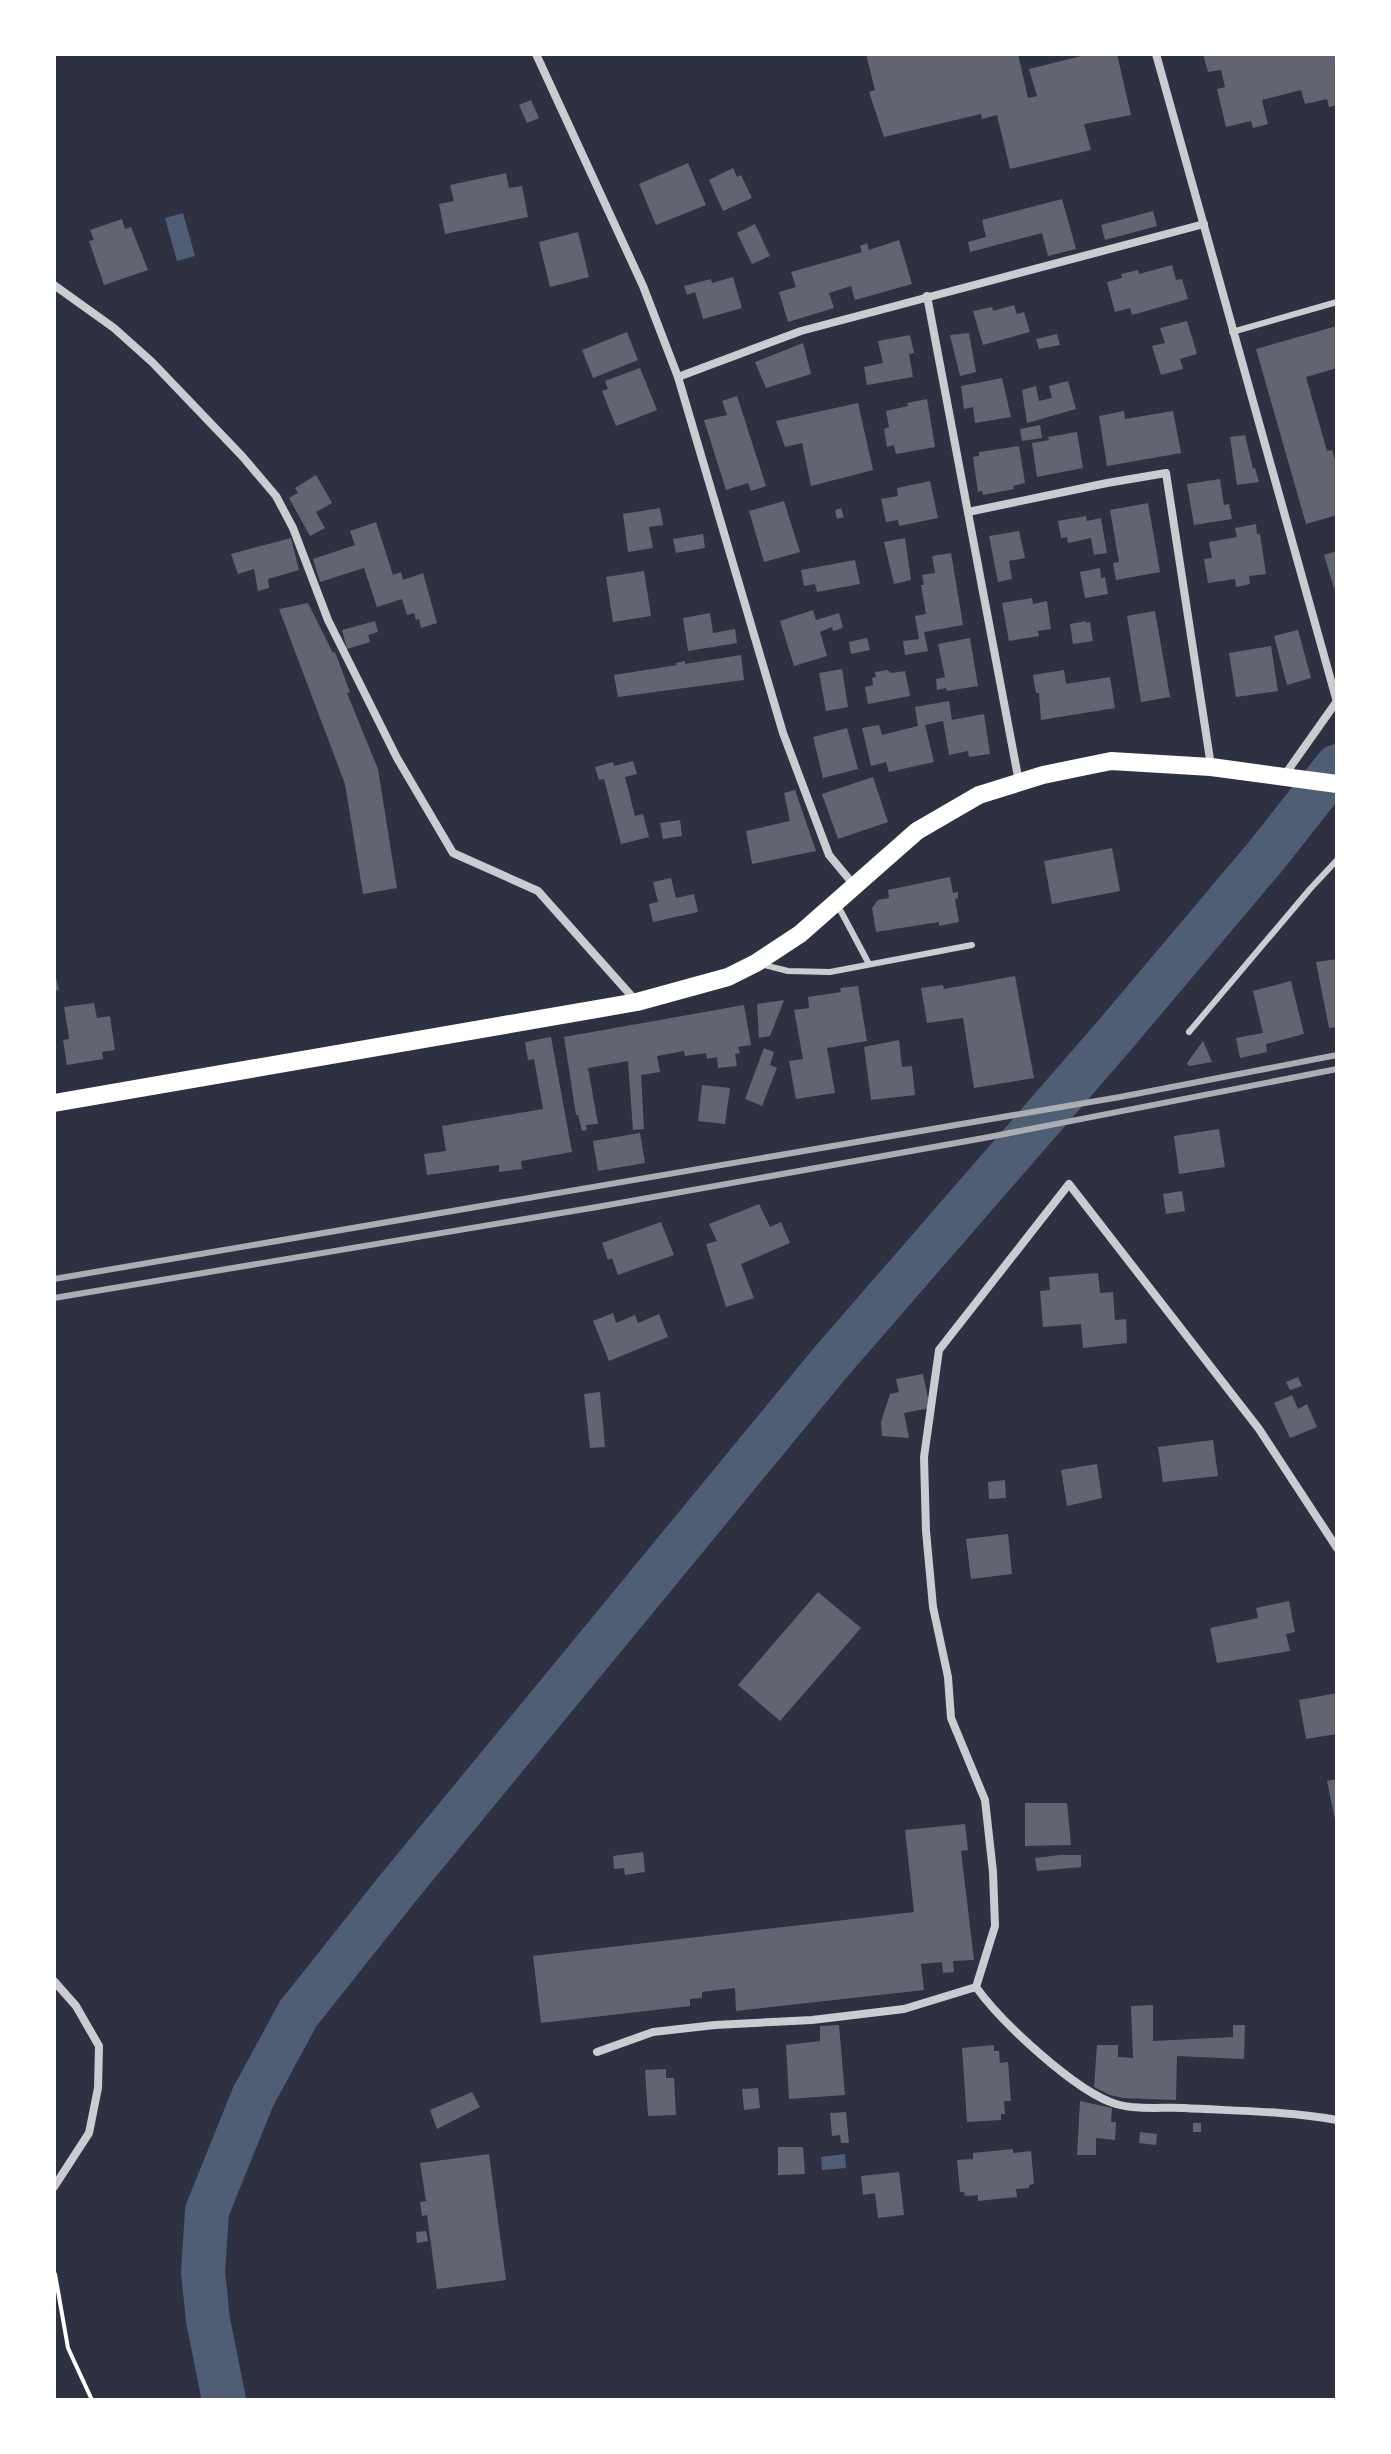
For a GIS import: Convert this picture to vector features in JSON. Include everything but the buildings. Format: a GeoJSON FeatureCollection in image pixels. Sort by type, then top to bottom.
{"type":"FeatureCollection","features":[{"type":"Feature","properties":{"kind":"main road"},"geometry":{"type":"LineString","coordinates":[[54,1103],[637,1002],[728,977],[800,934],[917,831],[979,795],[1043,775],[1111,761],[1211,767],[1337,784]]}},
{"type":"Feature","properties":{"kind":"street"},"geometry":{"type":"LineString","coordinates":[[536,54],[637,273],[678,377],[783,733],[829,855],[854,885]]}},
{"type":"Feature","properties":{"kind":"street"},"geometry":{"type":"LineString","coordinates":[[1156,54],[1337,702],[1291,777]]}},
{"type":"Feature","properties":{"kind":"street"},"geometry":{"type":"LineString","coordinates":[[678,377],[801,331],[1204,224]]}},
{"type":"Feature","properties":{"kind":"street"},"geometry":{"type":"LineString","coordinates":[[54,285],[114,328],[152,362],[276,496],[293,528],[335,634],[397,758],[453,853],[538,891],[637,1002]]}},
{"type":"Feature","properties":{"kind":"street"},"geometry":{"type":"LineString","coordinates":[[927,296],[1019,783]]}},
{"type":"Feature","properties":{"kind":"street"},"geometry":{"type":"LineString","coordinates":[[968,512],[1166,473],[1211,767]]}},
{"type":"Feature","properties":{"kind":"street"},"geometry":{"type":"LineString","coordinates":[[976,1987],[995,1926],[993,1872],[985,1800],[951,1718],[948,1677],[933,1607],[926,1531],[924,1457],[939,1350],[1069,1184],[1259,1429],[1337,1548]]}},
{"type":"Feature","properties":{"kind":"street"},"geometry":{"type":"LineString","coordinates":[[54,1981],[76,2006],[99,2046],[98,2088],[89,2133],[54,2187]]}},
{"type":"Feature","properties":{"kind":"street"},"geometry":{"type":"LineString","coordinates":[[597,2052],[653,2032],[812,2020],[904,2009],[976,1987]]}},
{"type":"Feature","properties":{"kind":"street"},"geometry":{"type":"LineString","coordinates":[[976,1987],[992,2009],[1078,2084],[1100,2098],[1127,2106],[1297,2113],[1337,2120]]}},
{"type":"Feature","properties":{"kind":"lane"},"geometry":{"type":"LineString","coordinates":[[1232,332],[1337,302]]}},
{"type":"Feature","properties":{"kind":"lane"},"geometry":{"type":"LineString","coordinates":[[1189,1032],[1337,860]]}},
{"type":"Feature","properties":{"kind":"lane"},"geometry":{"type":"LineString","coordinates":[[836,902],[869,964]]}},
{"type":"Feature","properties":{"kind":"lane"},"geometry":{"type":"LineString","coordinates":[[756,963],[788,971],[830,972],[972,945]]}},
{"type":"Feature","properties":{"kind":"path"},"geometry":{"type":"LineString","coordinates":[[55,2274],[68,2348],[92,2400]]}},
{"type":"Feature","properties":{"kind":"water"},"geometry":{"type":"Polygon","coordinates":[[[183,213],[195,256],[177,261],[165,218],[183,213]]]}},
{"type":"Feature","properties":{"kind":"water"},"geometry":{"type":"Polygon","coordinates":[[[845,2154],[846,2168],[822,2170],[821,2157],[845,2154]]]}},
{"type":"Feature","properties":{"kind":"waterway"},"geometry":{"type":"LineString","coordinates":[[224,2400],[208,2320],[203,2272],[207,2211],[253,2097],[298,2014],[830,1363],[1114,1036],[1265,857],[1337,766]]}},
{"type":"Feature","properties":{"kind":"railway"},"geometry":{"type":"LineString","coordinates":[[54,1279],[1120,1097],[1337,1055]]}},
{"type":"Feature","properties":{"kind":"railway"},"geometry":{"type":"LineString","coordinates":[[54,1298],[984,1138],[1337,1069]]}}]}
